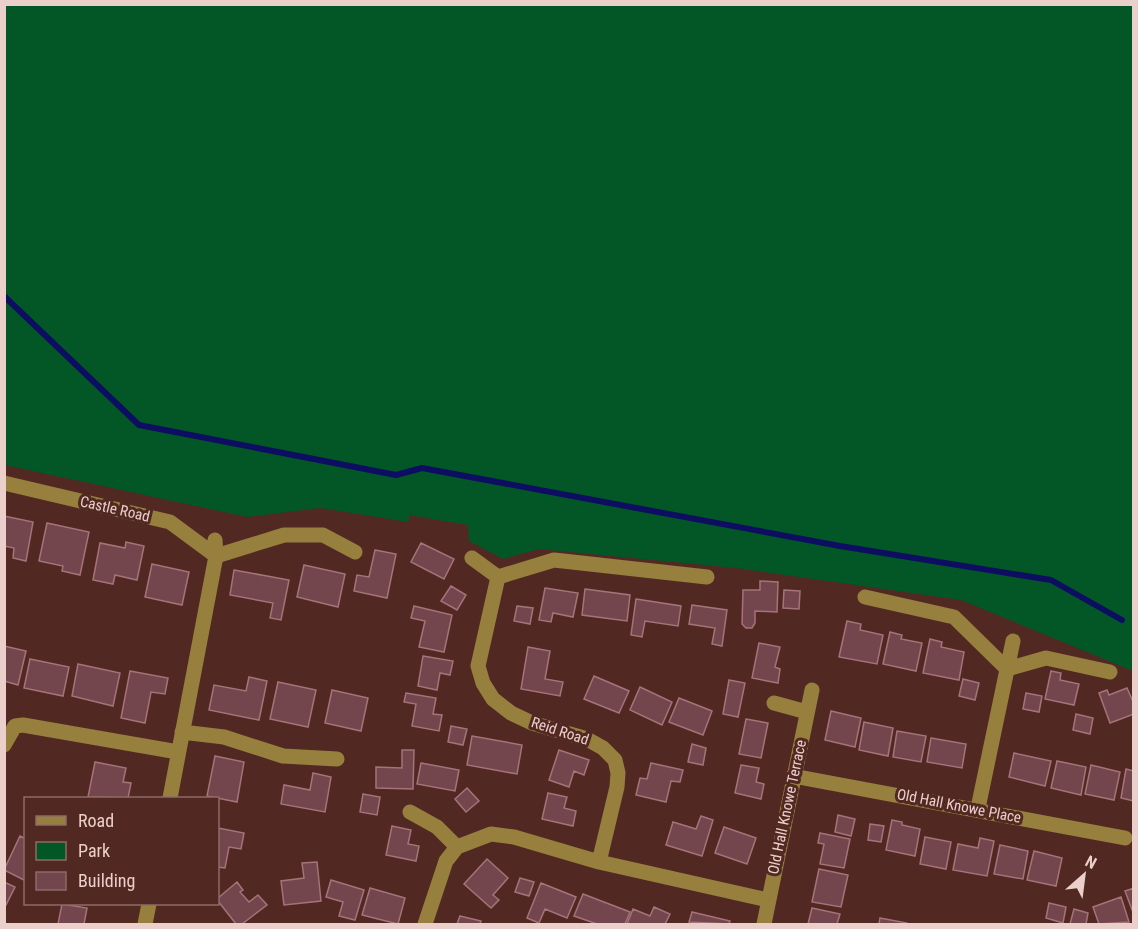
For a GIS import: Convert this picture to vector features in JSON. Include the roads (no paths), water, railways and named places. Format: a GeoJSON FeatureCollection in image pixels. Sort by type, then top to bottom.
{"type":"FeatureCollection","features":[{"type":"Feature","properties":{"kind":"street","name":"Castle Road"},"geometry":{"type":"LineString","coordinates":[[4,483],[170,522],[216,556]]}},
{"type":"Feature","properties":{"kind":"street"},"geometry":{"type":"LineString","coordinates":[[216,556],[284,535],[323,535],[355,552]]}},
{"type":"Feature","properties":{"kind":"street"},"geometry":{"type":"LineString","coordinates":[[170,797],[216,556],[215,540]]}},
{"type":"Feature","properties":{"kind":"street"},"geometry":{"type":"LineString","coordinates":[[472,558],[498,577],[554,560],[707,577]]}},
{"type":"Feature","properties":{"kind":"street","name":"Reid Road"},"geometry":{"type":"LineString","coordinates":[[498,577],[478,666],[483,684],[494,699],[511,713],[532,723],[587,739],[603,748],[615,760],[618,773],[617,787],[599,862]]}},
{"type":"Feature","properties":{"kind":"street"},"geometry":{"type":"LineString","coordinates":[[865,597],[954,617],[1007,669]]}},
{"type":"Feature","properties":{"kind":"street"},"geometry":{"type":"LineString","coordinates":[[978,808],[1013,641]]}},
{"type":"Feature","properties":{"kind":"street"},"geometry":{"type":"LineString","coordinates":[[1007,669],[1046,658],[1110,672]]}},
{"type":"Feature","properties":{"kind":"street","name":"Old Hall Knowe Terrace"},"geometry":{"type":"LineString","coordinates":[[764,924],[812,690]]}},
{"type":"Feature","properties":{"kind":"street"},"geometry":{"type":"LineString","coordinates":[[774,703],[807,712]]}},
{"type":"Feature","properties":{"kind":"street"},"geometry":{"type":"LineString","coordinates":[[4,745],[10,723],[178,752]]}},
{"type":"Feature","properties":{"kind":"street"},"geometry":{"type":"LineString","coordinates":[[182,732],[224,737],[283,756],[337,759]]}},
{"type":"Feature","properties":{"kind":"street","name":"Old Hall Knowe Place"},"geometry":{"type":"LineString","coordinates":[[793,776],[978,808],[1125,838]]}},
{"type":"Feature","properties":{"kind":"street"},"geometry":{"type":"LineString","coordinates":[[410,812],[437,827],[458,847]]}},
{"type":"Feature","properties":{"kind":"street"},"geometry":{"type":"LineString","coordinates":[[425,924],[446,861],[458,847],[491,834],[514,837],[599,862],[768,900]]}},
{"type":"Feature","properties":{"kind":"street"},"geometry":{"type":"LineString","coordinates":[[145,924],[149,905]]}},
{"type":"Feature","properties":{"kind":"waterway"},"geometry":{"type":"LineString","coordinates":[[4,296],[139,425],[396,475],[422,468],[840,546],[1051,580],[1122,620]]}}]}
